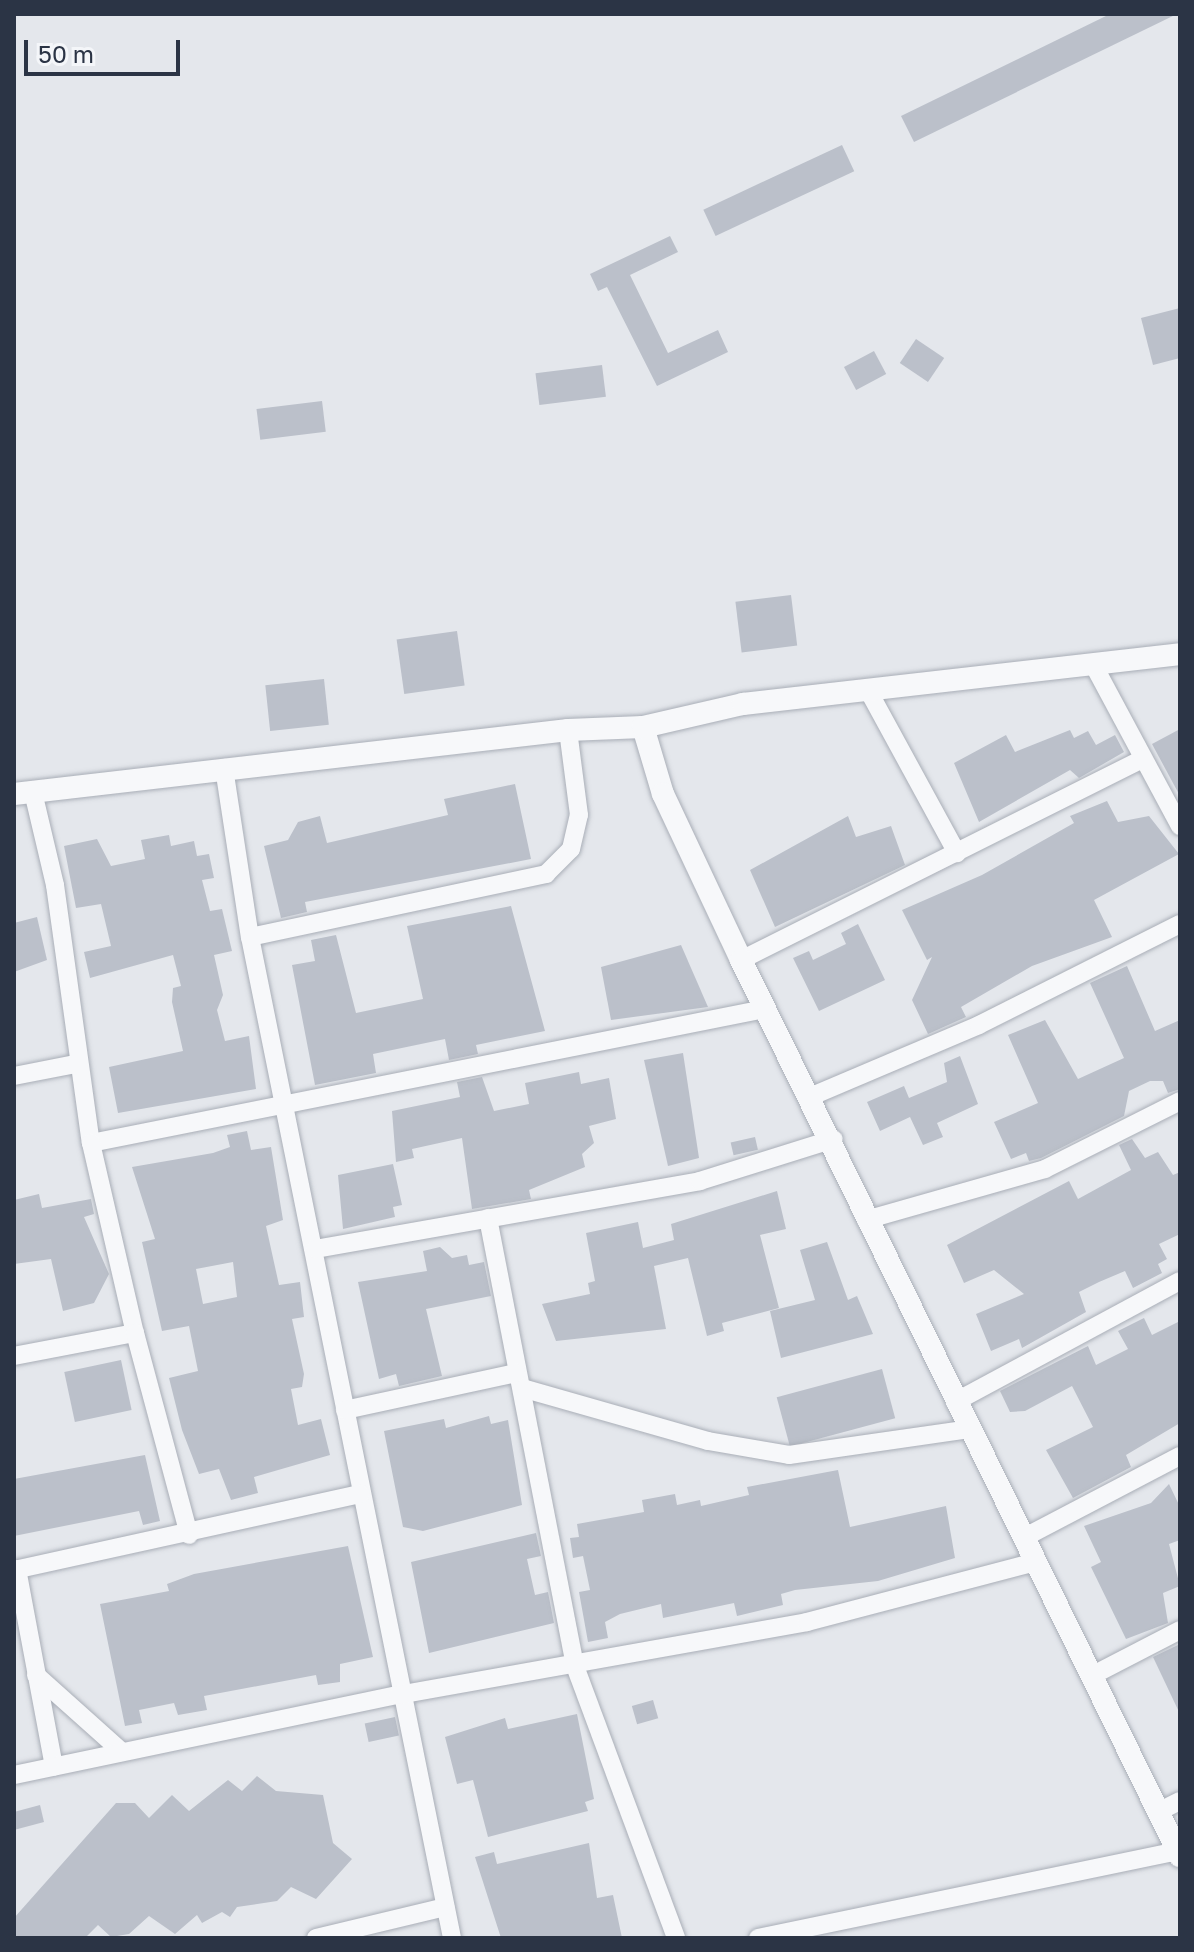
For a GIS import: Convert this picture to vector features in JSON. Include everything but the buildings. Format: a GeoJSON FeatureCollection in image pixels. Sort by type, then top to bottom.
{"type":"FeatureCollection","features":[{"type":"Feature","properties":{"kind":"street"},"geometry":{"type":"LineString","coordinates":[[189,1535],[135,1333],[91,1143],[75,1064],[55,885],[24,793],[568,730],[643,727],[743,704],[1180,654]]}},
{"type":"Feature","properties":{"kind":"street"},"geometry":{"type":"LineString","coordinates":[[1093,664],[1180,826]]}},
{"type":"Feature","properties":{"kind":"street"},"geometry":{"type":"LineString","coordinates":[[868,690],[957,853]]}},
{"type":"Feature","properties":{"kind":"street"},"geometry":{"type":"LineString","coordinates":[[643,727],[658,784],[764,1009],[834,1139],[866,1220],[1091,1676],[1170,1806],[1179,1853],[787,1936],[758,1938]]}},
{"type":"Feature","properties":{"kind":"street"},"geometry":{"type":"LineString","coordinates":[[250,937],[546,874],[571,849],[579,815],[568,730]]}},
{"type":"Feature","properties":{"kind":"street"},"geometry":{"type":"LineString","coordinates":[[741,960],[1143,759]]}},
{"type":"Feature","properties":{"kind":"street"},"geometry":{"type":"LineString","coordinates":[[224,768],[250,937],[315,1249],[398,1695],[452,1938]]}},
{"type":"Feature","properties":{"kind":"street"},"geometry":{"type":"LineString","coordinates":[[812,1096],[979,1025],[1180,924]]}},
{"type":"Feature","properties":{"kind":"street"},"geometry":{"type":"LineString","coordinates":[[91,1143],[287,1110],[764,1009]]}},
{"type":"Feature","properties":{"kind":"street"},"geometry":{"type":"LineString","coordinates":[[14,1076],[75,1064]]}},
{"type":"Feature","properties":{"kind":"street"},"geometry":{"type":"LineString","coordinates":[[866,1220],[1045,1169],[1180,1101]]}},
{"type":"Feature","properties":{"kind":"street"},"geometry":{"type":"LineString","coordinates":[[315,1249],[700,1181],[834,1139]]}},
{"type":"Feature","properties":{"kind":"street"},"geometry":{"type":"LineString","coordinates":[[488,1218],[575,1666],[676,1938]]}},
{"type":"Feature","properties":{"kind":"street"},"geometry":{"type":"LineString","coordinates":[[955,1402],[1180,1281]]}},
{"type":"Feature","properties":{"kind":"street"},"geometry":{"type":"LineString","coordinates":[[14,1356],[135,1333]]}},
{"type":"Feature","properties":{"kind":"street"},"geometry":{"type":"LineString","coordinates":[[345,1410],[519,1381],[708,1441],[789,1455],[969,1429]]}},
{"type":"Feature","properties":{"kind":"street"},"geometry":{"type":"LineString","coordinates":[[1023,1538],[1180,1456]]}},
{"type":"Feature","properties":{"kind":"street"},"geometry":{"type":"LineString","coordinates":[[54,1767],[15,1570],[189,1535],[361,1494]]}},
{"type":"Feature","properties":{"kind":"street"},"geometry":{"type":"LineString","coordinates":[[14,1775],[398,1695],[575,1666],[822,1619],[1035,1562]]}},
{"type":"Feature","properties":{"kind":"street"},"geometry":{"type":"LineString","coordinates":[[1091,1676],[1180,1630]]}},
{"type":"Feature","properties":{"kind":"street"},"geometry":{"type":"LineString","coordinates":[[36,1675],[122,1752]]}},
{"type":"Feature","properties":{"kind":"street"},"geometry":{"type":"LineString","coordinates":[[316,1938],[445,1907]]}}]}
